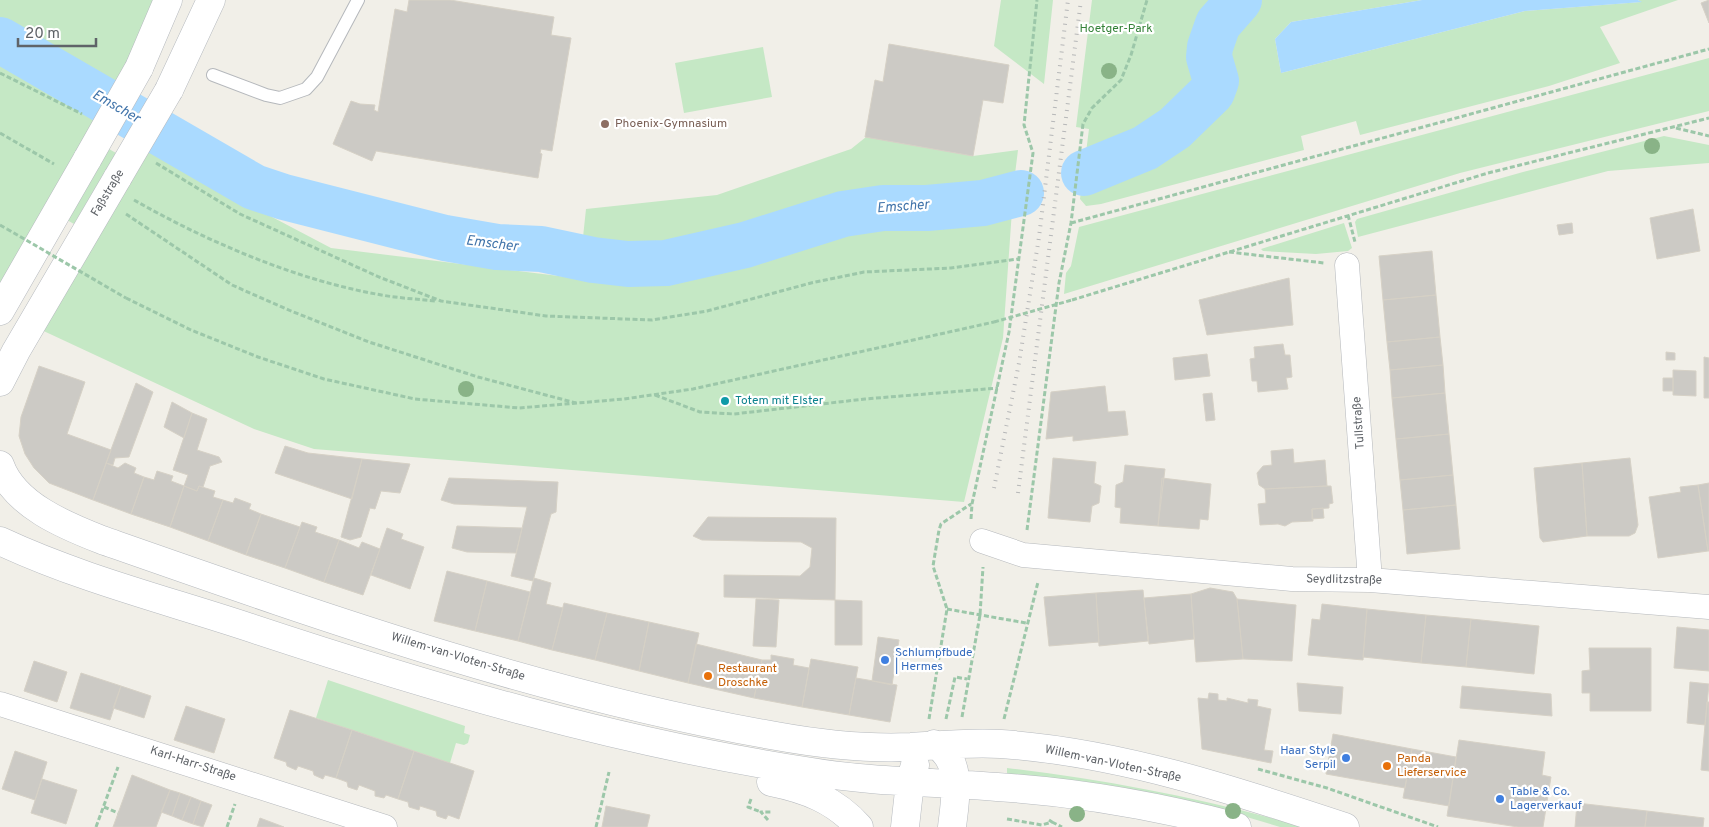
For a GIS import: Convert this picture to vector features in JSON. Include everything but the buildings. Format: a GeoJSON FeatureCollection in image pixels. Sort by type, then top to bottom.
{"type":"FeatureCollection","features":[{"type":"Feature","properties":{"kind":"main road"},"geometry":{"type":"LineString","coordinates":[[0,311],[139,68],[168,0]]}},
{"type":"Feature","properties":{"kind":"main road","name":"Faßstraße"},"geometry":{"type":"LineString","coordinates":[[0,382],[16,351],[123,187],[211,0]]}},
{"type":"Feature","properties":{"kind":"main road","name":"Willem-van-Vloten-Straße"},"geometry":{"type":"LineString","coordinates":[[3,473],[33,505],[58,520],[102,540],[409,644],[637,707],[782,737],[853,746],[909,747],[931,735],[1090,757],[1152,770],[1266,802],[1344,827]]}},
{"type":"Feature","properties":{"kind":"main road"},"geometry":{"type":"LineString","coordinates":[[0,541],[38,557],[326,654],[517,709],[645,740],[814,772],[956,786],[995,786],[1096,798],[1153,807],[1237,827]]}},
{"type":"Feature","properties":{"kind":"main road"},"geometry":{"type":"LineString","coordinates":[[905,827],[910,782],[916,761],[931,735],[948,754],[956,786],[952,827]]}},
{"type":"Feature","properties":{"kind":"main road"},"geometry":{"type":"LineString","coordinates":[[645,740],[681,766],[699,771],[774,783],[810,792],[840,808],[859,827]]}},
{"type":"Feature","properties":{"kind":"street","name":"Tullstraße"},"geometry":{"type":"LineString","coordinates":[[1347,266],[1370,580]]}},
{"type":"Feature","properties":{"kind":"street","name":"Seydlitzstraße"},"geometry":{"type":"LineString","coordinates":[[982,541],[1034,556],[1292,579],[1370,580],[1709,607]]}},
{"type":"Feature","properties":{"kind":"street","name":"Karl-Harr-Straße"},"geometry":{"type":"LineString","coordinates":[[0,704],[385,827]]}},
{"type":"Feature","properties":{"kind":"lane"},"geometry":{"type":"LineString","coordinates":[[213,75],[266,95],[280,98],[295,94],[311,86],[358,0]]}},
{"type":"Feature","properties":{"kind":"path"},"geometry":{"type":"LineString","coordinates":[[931,735],[947,609],[932,566],[941,524],[972,504],[1009,332],[1033,153],[1024,125],[1037,0]]}},
{"type":"Feature","properties":{"kind":"path"},"geometry":{"type":"LineString","coordinates":[[1003,722],[1026,623],[1059,283],[1071,223],[1084,124],[1092,108],[1120,80],[1131,54],[1147,0]]}},
{"type":"Feature","properties":{"kind":"path"},"geometry":{"type":"LineString","coordinates":[[1071,223],[1709,49]]}},
{"type":"Feature","properties":{"kind":"path"},"geometry":{"type":"LineString","coordinates":[[0,73],[81,114]]}},
{"type":"Feature","properties":{"kind":"path"},"geometry":{"type":"LineString","coordinates":[[0,225],[126,298],[191,330],[258,357],[324,379],[415,399],[519,408],[579,404],[654,394],[781,370],[994,322],[1488,173],[1709,118]]}},
{"type":"Feature","properties":{"kind":"path"},"geometry":{"type":"LineString","coordinates":[[1673,127],[1709,136]]}},
{"type":"Feature","properties":{"kind":"path"},"geometry":{"type":"LineString","coordinates":[[0,133],[61,169]]}},
{"type":"Feature","properties":{"kind":"path"},"geometry":{"type":"LineString","coordinates":[[160,166],[240,214],[379,277],[441,302]]}},
{"type":"Feature","properties":{"kind":"path"},"geometry":{"type":"LineString","coordinates":[[123,187],[225,245],[302,275],[376,294],[546,316],[652,320],[707,312],[811,283],[864,272],[951,268],[1018,260]]}},
{"type":"Feature","properties":{"kind":"path"},"geometry":{"type":"LineString","coordinates":[[121,210],[232,285],[360,339],[478,377],[579,404]]}},
{"type":"Feature","properties":{"kind":"path"},"geometry":{"type":"LineString","coordinates":[[1226,252],[1347,266]]}},
{"type":"Feature","properties":{"kind":"path"},"geometry":{"type":"LineString","coordinates":[[654,394],[700,412],[734,414],[865,399],[998,388]]}},
{"type":"Feature","properties":{"kind":"path"},"geometry":{"type":"LineString","coordinates":[[962,717],[984,586],[982,541]]}},
{"type":"Feature","properties":{"kind":"path"},"geometry":{"type":"LineString","coordinates":[[947,609],[1026,623]]}},
{"type":"Feature","properties":{"kind":"path"},"geometry":{"type":"LineString","coordinates":[[947,714],[954,676],[967,679]]}},
{"type":"Feature","properties":{"kind":"path"},"geometry":{"type":"LineString","coordinates":[[96,827],[121,760]]}},
{"type":"Feature","properties":{"kind":"path"},"geometry":{"type":"LineString","coordinates":[[596,827],[609,772]]}},
{"type":"Feature","properties":{"kind":"path"},"geometry":{"type":"LineString","coordinates":[[753,795],[748,807],[761,812],[772,812]]}},
{"type":"Feature","properties":{"kind":"path"},"geometry":{"type":"LineString","coordinates":[[104,807],[118,813]]}},
{"type":"Feature","properties":{"kind":"path"},"geometry":{"type":"LineString","coordinates":[[761,812],[768,820]]}},
{"type":"Feature","properties":{"kind":"path"},"geometry":{"type":"LineString","coordinates":[[1042,816],[1062,827]]}},
{"type":"Feature","properties":{"kind":"path"},"geometry":{"type":"LineString","coordinates":[[1007,819],[1042,825],[1052,822]]}},
{"type":"Feature","properties":{"kind":"green space"},"geometry":{"type":"Polygon","coordinates":[[[0,0],[153,0],[127,65],[0,288],[0,0]]]}},
{"type":"Feature","properties":{"kind":"green space"},"geometry":{"type":"Polygon","coordinates":[[[1001,0],[1053,0],[1044,84],[994,46],[1001,0]]]}},
{"type":"Feature","properties":{"kind":"green space","name":"Hoetger-Park"},"geometry":{"type":"Polygon","coordinates":[[[1092,0],[1422,0],[1291,22],[1275,39],[1281,73],[1525,11],[1641,2],[1638,0],[1678,0],[1600,27],[1620,63],[1549,86],[1360,135],[1356,121],[1301,136],[1304,150],[1101,204],[1086,206],[1080,199],[1089,129],[1076,127],[1092,0]]]}},
{"type":"Feature","properties":{"kind":"green space"},"geometry":{"type":"Polygon","coordinates":[[[763,47],[772,97],[684,113],[675,63],[763,47]]]}},
{"type":"Feature","properties":{"kind":"green space"},"geometry":{"type":"Polygon","coordinates":[[[1709,58],[1709,111],[1460,173],[1064,294],[1066,273],[1071,266],[1079,227],[1709,58]]]}},
{"type":"Feature","properties":{"kind":"green space"},"geometry":{"type":"Polygon","coordinates":[[[1664,136],[1709,145],[1709,163],[1608,171],[1358,237],[1355,222],[1357,219],[1523,172],[1664,136]]]}},
{"type":"Feature","properties":{"kind":"green space"},"geometry":{"type":"Polygon","coordinates":[[[866,137],[973,156],[1018,150],[1003,338],[964,502],[314,449],[254,429],[35,327],[145,150],[331,248],[567,277],[579,275],[586,209],[717,195],[851,149],[866,137]]]}},
{"type":"Feature","properties":{"kind":"green space"},"geometry":{"type":"Polygon","coordinates":[[[109,149],[116,153],[74,224],[67,220],[109,149]]]}},
{"type":"Feature","properties":{"kind":"green space"},"geometry":{"type":"Polygon","coordinates":[[[1344,223],[1352,248],[1348,251],[1316,254],[1263,251],[1261,249],[1344,223]]]}},
{"type":"Feature","properties":{"kind":"green space"},"geometry":{"type":"Polygon","coordinates":[[[328,680],[465,726],[464,733],[470,735],[468,743],[464,745],[456,743],[450,763],[316,718],[328,680]]]}},
{"type":"Feature","properties":{"kind":"green space"},"geometry":{"type":"Polygon","coordinates":[[[1007,768],[1082,778],[1194,799],[1304,827],[1280,827],[1240,815],[1007,778],[1007,768]]]}},
{"type":"Feature","properties":{"kind":"water"},"geometry":{"type":"Polygon","coordinates":[[[1422,0],[1638,0],[1642,2],[1525,11],[1281,73],[1275,39],[1291,22],[1422,0]]]}},
{"type":"Feature","properties":{"kind":"waterway","name":"Emscher"},"geometry":{"type":"LineString","coordinates":[[1084,173],[1145,148],[1175,128],[1212,92],[1216,81],[1209,57],[1210,47],[1218,24],[1239,0]]}},
{"type":"Feature","properties":{"kind":"waterway","name":"Emscher"},"geometry":{"type":"LineString","coordinates":[[0,40],[254,187],[284,197],[445,238],[497,247],[541,249],[593,260],[628,264],[666,263],[745,245],[843,214],[883,208],[927,208],[983,203],[1021,193]]}},
{"type":"Feature","properties":{"kind":"railway"},"geometry":{"type":"LineString","coordinates":[[994,488],[1019,363],[1039,237],[1068,0]]}},
{"type":"Feature","properties":{"kind":"railway"},"geometry":{"type":"LineString","coordinates":[[1018,493],[1081,0]]}},
{"type":"Feature","properties":{"kind":"place","name":"Phoenix-Gymnasium"},"geometry":{"type":"Point","coordinates":[605,124]}},
{"type":"Feature","properties":{"kind":"place","name":"Totem mit Elster"},"geometry":{"type":"Point","coordinates":[725,401]}},
{"type":"Feature","properties":{"kind":"place","name":"Schlumpfbude | Hermes"},"geometry":{"type":"Point","coordinates":[885,660]}},
{"type":"Feature","properties":{"kind":"place","name":"Restaurant Droschke"},"geometry":{"type":"Point","coordinates":[708,676]}},
{"type":"Feature","properties":{"kind":"place","name":"Haar Style Serpil"},"geometry":{"type":"Point","coordinates":[1346,758]}},
{"type":"Feature","properties":{"kind":"place","name":"Panda Lieferservice"},"geometry":{"type":"Point","coordinates":[1387,766]}},
{"type":"Feature","properties":{"kind":"place","name":"Table & Co. Lagerverkauf"},"geometry":{"type":"Point","coordinates":[1500,799]}}]}
